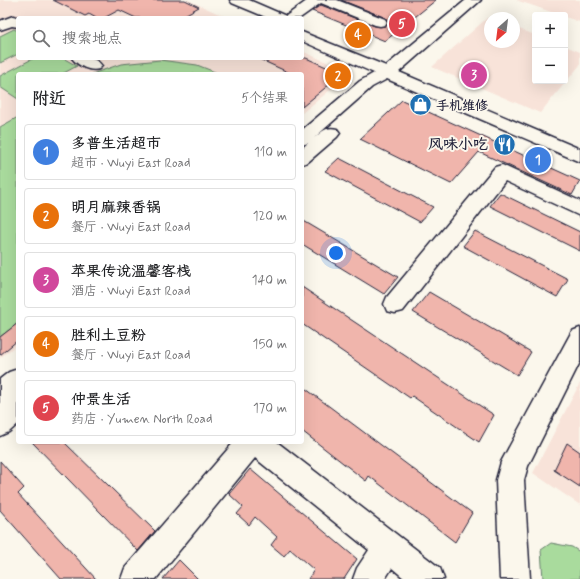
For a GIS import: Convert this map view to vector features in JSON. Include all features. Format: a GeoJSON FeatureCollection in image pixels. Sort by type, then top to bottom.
{"type":"FeatureCollection","features":[{"type":"Feature","properties":{"kind":"street"},"geometry":{"type":"LineString","coordinates":[[293,16],[317,0]]}},
{"type":"Feature","properties":{"kind":"street"},"geometry":{"type":"LineString","coordinates":[[325,0],[380,22]]}},
{"type":"Feature","properties":{"kind":"street"},"geometry":{"type":"LineString","coordinates":[[304,137],[366,84],[391,71],[474,0]]}},
{"type":"Feature","properties":{"kind":"street"},"geometry":{"type":"LineString","coordinates":[[232,2],[257,16]]}},
{"type":"Feature","properties":{"kind":"street"},"geometry":{"type":"LineString","coordinates":[[232,2],[274,16]]}},
{"type":"Feature","properties":{"kind":"street"},"geometry":{"type":"LineString","coordinates":[[0,26],[13,20],[16,21]]}},
{"type":"Feature","properties":{"kind":"street"},"geometry":{"type":"LineString","coordinates":[[304,28],[391,71],[580,156]]}},
{"type":"Feature","properties":{"kind":"street"},"geometry":{"type":"LineString","coordinates":[[304,37],[580,146]]}},
{"type":"Feature","properties":{"kind":"street"},"geometry":{"type":"LineString","coordinates":[[84,60],[94,66]]}},
{"type":"Feature","properties":{"kind":"street"},"geometry":{"type":"LineString","coordinates":[[304,156],[380,90],[391,71]]}},
{"type":"Feature","properties":{"kind":"street"},"geometry":{"type":"LineString","coordinates":[[395,304],[502,172],[580,209]]}},
{"type":"Feature","properties":{"kind":"street"},"geometry":{"type":"LineString","coordinates":[[515,579],[510,480],[515,462],[580,338]]}},
{"type":"Feature","properties":{"kind":"street"},"geometry":{"type":"LineString","coordinates":[[0,395],[16,382]]}},
{"type":"Feature","properties":{"kind":"street"},"geometry":{"type":"LineString","coordinates":[[0,423],[16,409]]}},
{"type":"Feature","properties":{"kind":"street"},"geometry":{"type":"LineString","coordinates":[[136,579],[249,444]]}},
{"type":"Feature","properties":{"kind":"street"},"geometry":{"type":"LineString","coordinates":[[259,444],[429,579]]}},
{"type":"Feature","properties":{"kind":"street"},"geometry":{"type":"LineString","coordinates":[[368,579],[388,547]]}},
{"type":"Feature","properties":{"kind":"shaded area"},"geometry":{"type":"Polygon","coordinates":[[[0,0],[188,0],[224,16],[16,16],[16,60],[304,60],[304,52],[351,73],[304,111],[304,72],[16,72],[16,346],[0,358],[0,0]]]}},
{"type":"Feature","properties":{"kind":"shaded area"},"geometry":{"type":"Polygon","coordinates":[[[516,0],[580,0],[580,22],[568,18],[568,12],[551,12],[516,0]]]}},
{"type":"Feature","properties":{"kind":"shaded area"},"geometry":{"type":"Polygon","coordinates":[[[484,21],[484,48],[520,48],[520,29],[532,34],[532,84],[564,84],[540,113],[432,67],[484,21]]]}},
{"type":"Feature","properties":{"kind":"shaded area"},"geometry":{"type":"Polygon","coordinates":[[[568,47],[580,52],[580,65],[568,79],[568,47]]]}},
{"type":"Feature","properties":{"kind":"shaded area"},"geometry":{"type":"Polygon","coordinates":[[[580,383],[580,505],[533,473],[580,383]]]}},
{"type":"Feature","properties":{"kind":"green space"},"geometry":{"type":"Polygon","coordinates":[[[14,29],[16,30],[16,55],[0,63],[0,36],[14,29]]]}},
{"type":"Feature","properties":{"kind":"green space"},"geometry":{"type":"Polygon","coordinates":[[[30,60],[66,60],[77,66],[66,72],[16,72],[16,98],[0,87],[0,76],[30,60]]]}},
{"type":"Feature","properties":{"kind":"green space"},"geometry":{"type":"Polygon","coordinates":[[[160,60],[197,65],[215,72],[98,72],[121,64],[160,60]]]}},
{"type":"Feature","properties":{"kind":"green space"},"geometry":{"type":"Polygon","coordinates":[[[16,118],[16,325],[0,337],[0,127],[16,118]]]}},
{"type":"Feature","properties":{"kind":"green space"},"geometry":{"type":"Polygon","coordinates":[[[551,543],[572,547],[580,552],[580,579],[543,579],[541,550],[551,543]]]}},
{"type":"Feature","properties":{"kind":"building"},"geometry":{"type":"Polygon","coordinates":[[[53,0],[185,0],[199,7],[183,16],[132,16],[119,10],[108,16],[92,16],[89,14],[85,16],[53,0]]]}},
{"type":"Feature","properties":{"kind":"building"},"geometry":{"type":"Polygon","coordinates":[[[341,0],[436,0],[385,41],[312,11],[321,5],[375,26],[385,26],[388,23],[386,18],[341,0]]]}},
{"type":"Feature","properties":{"kind":"building"},"geometry":{"type":"Polygon","coordinates":[[[304,58],[306,58],[342,74],[304,105],[304,72],[288,72],[261,60],[304,60],[304,58]]]}},
{"type":"Feature","properties":{"kind":"building"},"geometry":{"type":"Polygon","coordinates":[[[402,100],[580,181],[572,195],[479,152],[451,184],[360,139],[402,100]]]}},
{"type":"Feature","properties":{"kind":"building"},"geometry":{"type":"Polygon","coordinates":[[[339,158],[433,207],[420,222],[325,171],[339,158]]]}},
{"type":"Feature","properties":{"kind":"building"},"geometry":{"type":"Polygon","coordinates":[[[500,193],[580,232],[580,251],[490,206],[500,193]]]}},
{"type":"Feature","properties":{"kind":"building"},"geometry":{"type":"Polygon","coordinates":[[[304,221],[398,277],[384,294],[304,245],[304,221]]]}},
{"type":"Feature","properties":{"kind":"building"},"geometry":{"type":"Polygon","coordinates":[[[475,231],[568,279],[557,297],[463,246],[475,231]]]}},
{"type":"Feature","properties":{"kind":"building"},"geometry":{"type":"Polygon","coordinates":[[[304,288],[494,415],[479,442],[412,396],[410,398],[304,325],[304,288]]]}},
{"type":"Feature","properties":{"kind":"building"},"geometry":{"type":"Polygon","coordinates":[[[429,292],[531,352],[517,375],[413,312],[429,292]]]}},
{"type":"Feature","properties":{"kind":"building"},"geometry":{"type":"Polygon","coordinates":[[[16,325],[16,342],[0,355],[0,337],[16,325]]]}},
{"type":"Feature","properties":{"kind":"building"},"geometry":{"type":"Polygon","coordinates":[[[304,387],[472,513],[455,542],[369,476],[366,481],[304,433],[304,387]]]}},
{"type":"Feature","properties":{"kind":"building"},"geometry":{"type":"Polygon","coordinates":[[[567,443],[580,452],[580,487],[554,470],[567,443]]]}},
{"type":"Feature","properties":{"kind":"building"},"geometry":{"type":"Polygon","coordinates":[[[34,444],[66,444],[155,531],[138,551],[34,444]]]}},
{"type":"Feature","properties":{"kind":"building"},"geometry":{"type":"Polygon","coordinates":[[[0,461],[24,488],[18,494],[96,579],[61,579],[0,510],[0,461]]]}},
{"type":"Feature","properties":{"kind":"building"},"geometry":{"type":"Polygon","coordinates":[[[250,469],[357,559],[344,579],[308,579],[314,570],[290,549],[284,556],[271,545],[277,537],[255,517],[249,525],[237,514],[243,507],[229,494],[250,469]]]}},
{"type":"Feature","properties":{"kind":"building"},"geometry":{"type":"Polygon","coordinates":[[[179,560],[198,579],[163,579],[179,560]]]}},
{"type":"Feature","properties":{"kind":"place","name":"仲景生活"},"geometry":{"type":"Point","coordinates":[402,24]}},
{"type":"Feature","properties":{"kind":"place","name":"胜利土豆粉"},"geometry":{"type":"Point","coordinates":[358,35]}},
{"type":"Feature","properties":{"kind":"place","name":"苹果传说温馨客栈"},"geometry":{"type":"Point","coordinates":[474,75]}},
{"type":"Feature","properties":{"kind":"place","name":"明月麻辣香锅"},"geometry":{"type":"Point","coordinates":[338,76]}},
{"type":"Feature","properties":{"kind":"place","name":"手机维修"},"geometry":{"type":"Point","coordinates":[420,105]}},
{"type":"Feature","properties":{"kind":"place","name":"风味小吃"},"geometry":{"type":"Point","coordinates":[504,144]}},
{"type":"Feature","properties":{"kind":"place","name":"多普生活超市"},"geometry":{"type":"Point","coordinates":[538,160]}}]}
